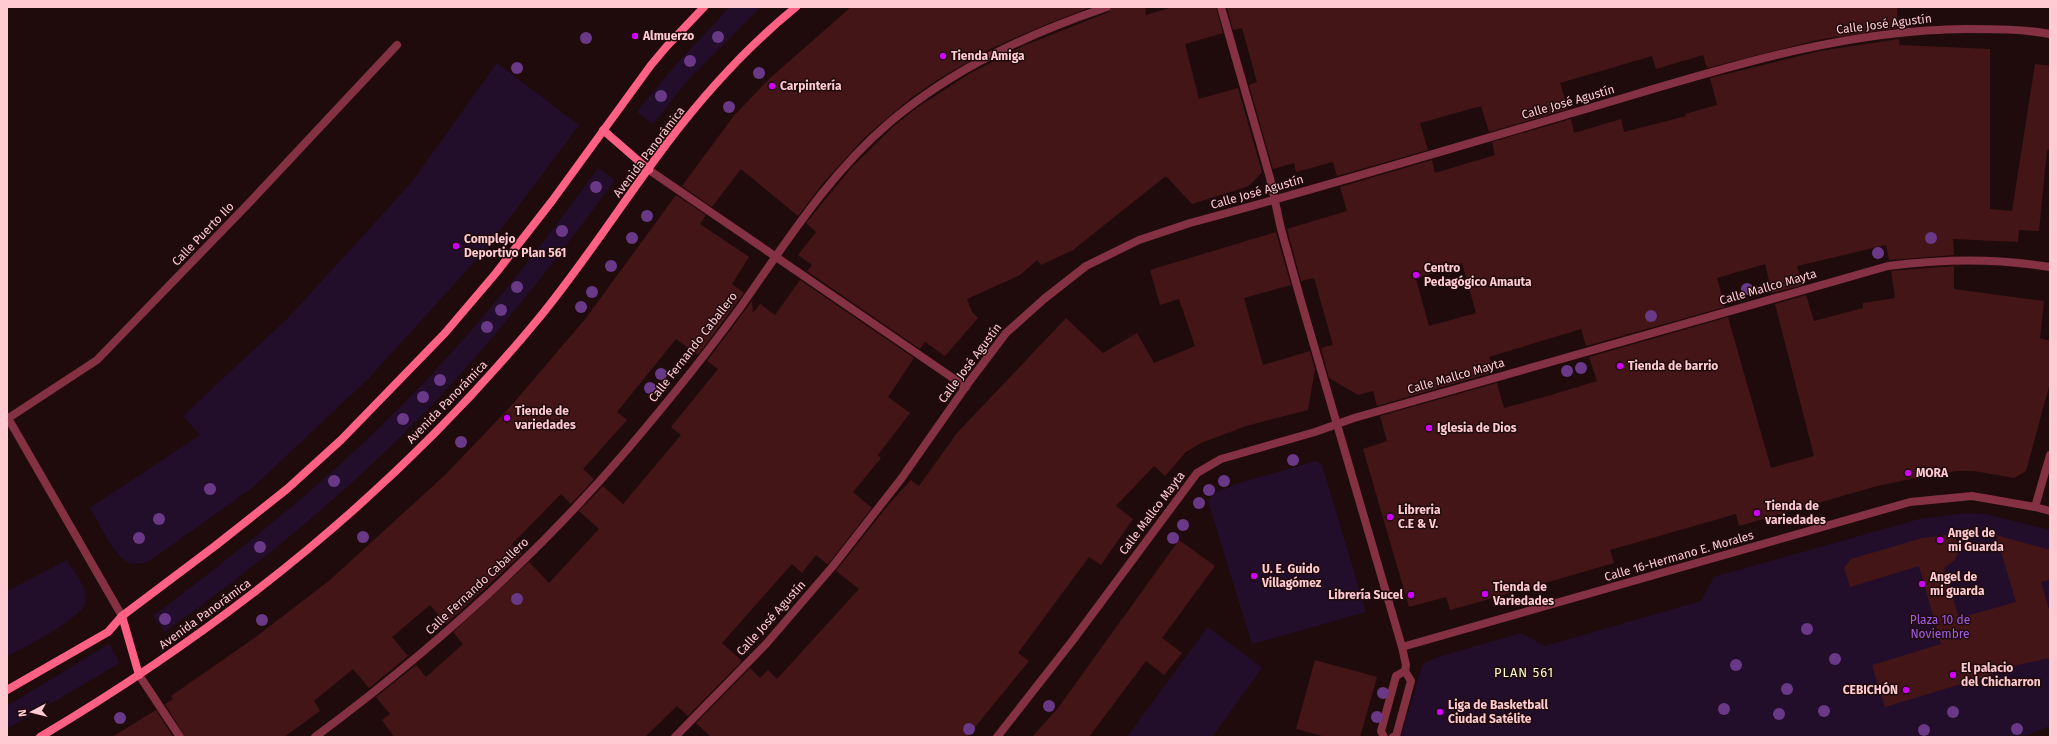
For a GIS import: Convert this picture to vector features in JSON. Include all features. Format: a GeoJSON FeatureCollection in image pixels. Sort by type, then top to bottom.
{"type":"FeatureCollection","features":[{"type":"Feature","properties":{"kind":"main road"},"geometry":{"type":"LineString","coordinates":[[7,690],[108,632],[122,616],[215,546],[287,489],[341,440],[445,333],[496,273],[552,201],[603,130],[667,46],[704,7]]}},
{"type":"Feature","properties":{"kind":"main road","name":"Avenida Panorámica"},"geometry":{"type":"LineString","coordinates":[[40,737],[139,675],[247,599],[316,544],[460,408],[500,364],[577,271],[668,142],[715,85],[767,31],[796,7]]}},
{"type":"Feature","properties":{"kind":"main road"},"geometry":{"type":"LineString","coordinates":[[603,130],[649,170]]}},
{"type":"Feature","properties":{"kind":"main road"},"geometry":{"type":"LineString","coordinates":[[122,616],[139,675]]}},
{"type":"Feature","properties":{"kind":"street","name":"Calle Fernando Caballero"},"geometry":{"type":"LineString","coordinates":[[315,737],[355,707],[431,645],[560,524],[627,450],[692,371],[832,180],[889,123],[948,80],[1006,46],[1057,24],[1107,7]]}},
{"type":"Feature","properties":{"kind":"street"},"geometry":{"type":"LineString","coordinates":[[1221,7],[1281,229],[1402,647],[1406,668],[1411,681],[1411,693],[1396,736],[1393,737]]}},
{"type":"Feature","properties":{"kind":"street","name":"Calle José Agustín"},"geometry":{"type":"LineString","coordinates":[[675,737],[766,644],[833,566],[901,479],[1006,333],[1044,299],[1086,266],[1153,235],[1190,223],[1274,200],[1709,73],[1806,47],[1858,37],[1924,30],[2000,29],[2050,34]]}},
{"type":"Feature","properties":{"kind":"street","name":"Calle Puerto Ilo"},"geometry":{"type":"LineString","coordinates":[[8,419],[97,360],[249,203],[398,45]]}},
{"type":"Feature","properties":{"kind":"street"},"geometry":{"type":"LineString","coordinates":[[649,170],[966,388]]}},
{"type":"Feature","properties":{"kind":"street","name":"Calle Mallco Mayta"},"geometry":{"type":"LineString","coordinates":[[997,737],[1073,640],[1196,474],[1221,458],[1888,266],[1926,261],[1965,259],[2011,261],[2050,267]]}},
{"type":"Feature","properties":{"kind":"street"},"geometry":{"type":"LineString","coordinates":[[8,419],[122,616]]}},
{"type":"Feature","properties":{"kind":"street"},"geometry":{"type":"LineString","coordinates":[[2035,507],[2050,455]]}},
{"type":"Feature","properties":{"kind":"street","name":"Calle 16-Hermano E. Morales"},"geometry":{"type":"LineString","coordinates":[[1402,647],[1910,502],[1972,496],[2050,511]]}},
{"type":"Feature","properties":{"kind":"street"},"geometry":{"type":"LineString","coordinates":[[1384,737],[1381,731],[1396,676],[1406,668]]}},
{"type":"Feature","properties":{"kind":"street"},"geometry":{"type":"LineString","coordinates":[[139,675],[180,737]]}},
{"type":"Feature","properties":{"kind":"green space"},"geometry":{"type":"Polygon","coordinates":[[[730,7],[761,7],[687,81],[653,124],[637,112],[672,69],[730,7]]]}},
{"type":"Feature","properties":{"kind":"green space"},"geometry":{"type":"Polygon","coordinates":[[[497,63],[579,125],[488,247],[368,379],[252,488],[148,562],[132,564],[126,561],[120,556],[108,540],[90,508],[200,435],[183,416],[289,317],[411,183],[497,63]]]}},
{"type":"Feature","properties":{"kind":"green space"},"geometry":{"type":"Polygon","coordinates":[[[598,168],[615,180],[512,314],[457,378],[398,439],[343,491],[256,564],[165,632],[153,616],[213,571],[300,500],[356,450],[413,394],[496,301],[523,268],[598,168]]]}},
{"type":"Feature","properties":{"kind":"green space"},"geometry":{"type":"Polygon","coordinates":[[[1316,461],[1322,465],[1366,612],[1252,644],[1208,501],[1214,493],[1239,483],[1316,461]]]}},
{"type":"Feature","properties":{"kind":"green space","name":"Plaza 10 de Noviembre"},"geometry":{"type":"Polygon","coordinates":[[[1966,513],[1986,514],[2050,530],[2050,726],[2022,737],[1401,737],[1421,669],[1424,664],[1435,658],[1521,633],[1545,646],[1701,601],[1714,577],[1919,519],[1966,513]]]}},
{"type":"Feature","properties":{"kind":"green space"},"geometry":{"type":"Polygon","coordinates":[[[67,560],[85,591],[86,601],[83,608],[64,624],[7,657],[7,591],[67,560]]]}},
{"type":"Feature","properties":{"kind":"green space"},"geometry":{"type":"Polygon","coordinates":[[[1208,627],[1262,668],[1212,737],[1127,737],[1208,627]]]}},
{"type":"Feature","properties":{"kind":"green space"},"geometry":{"type":"Polygon","coordinates":[[[109,644],[120,663],[7,729],[7,706],[109,644]]]}},
{"type":"Feature","properties":{"kind":"building"},"geometry":{"type":"Polygon","coordinates":[[[851,7],[1091,7],[990,49],[937,80],[911,98],[864,138],[824,182],[798,216],[741,169],[712,207],[682,186],[733,117],[769,79],[851,7]]]}},
{"type":"Feature","properties":{"kind":"building"},"geometry":{"type":"Polygon","coordinates":[[[1112,7],[1145,7],[1146,15],[1173,7],[1216,7],[1223,33],[1185,44],[1199,99],[1238,88],[1262,172],[1249,186],[1192,204],[1166,176],[1073,250],[1041,265],[1037,260],[1020,275],[967,299],[972,312],[978,318],[945,356],[925,342],[920,349],[807,271],[812,265],[798,255],[816,232],[806,223],[852,167],[894,126],[918,107],[969,74],[1023,46],[1109,12],[1112,7]]]}},
{"type":"Feature","properties":{"kind":"building"},"geometry":{"type":"Polygon","coordinates":[[[1227,7],[1897,7],[1898,28],[1817,40],[1707,68],[1703,55],[1656,69],[1652,56],[1560,83],[1568,109],[1489,132],[1481,106],[1420,123],[1428,150],[1337,176],[1333,162],[1296,172],[1294,163],[1273,169],[1249,85],[1257,82],[1242,28],[1233,30],[1227,7]]]}},
{"type":"Feature","properties":{"kind":"building"},"geometry":{"type":"Polygon","coordinates":[[[1899,39],[1900,45],[1990,49],[1990,209],[2012,211],[2035,64],[2050,66],[2050,150],[2047,150],[2039,231],[2019,230],[2018,242],[1953,239],[1954,255],[1889,260],[1886,245],[1797,266],[1803,285],[1772,293],[1765,264],[1717,278],[1725,307],[1586,346],[1581,329],[1489,357],[1494,372],[1377,406],[1373,391],[1358,395],[1329,378],[1321,348],[1333,345],[1314,278],[1301,281],[1287,229],[1347,211],[1340,187],[1432,160],[1435,173],[1495,155],[1492,142],[1571,119],[1574,133],[1621,119],[1624,132],[1686,116],[1685,114],[1717,105],[1710,78],[1820,51],[1899,39]],[[1462,263],[1416,279],[1429,326],[1476,313],[1462,263]]]}},
{"type":"Feature","properties":{"kind":"building"},"geometry":{"type":"Polygon","coordinates":[[[676,195],[706,215],[700,224],[749,257],[732,284],[744,293],[698,355],[676,339],[617,412],[627,420],[583,469],[594,479],[587,487],[571,504],[561,494],[512,544],[522,554],[446,624],[430,605],[392,637],[408,656],[369,688],[353,669],[314,701],[320,711],[284,737],[185,737],[165,704],[173,699],[171,696],[253,639],[330,580],[445,475],[511,406],[586,318],[676,195]]]}},
{"type":"Feature","properties":{"kind":"building"},"geometry":{"type":"Polygon","coordinates":[[[1276,232],[1291,285],[1244,298],[1263,365],[1310,351],[1315,369],[1308,410],[1246,426],[1201,443],[1186,452],[1165,476],[1154,466],[1116,506],[1133,519],[1101,565],[1089,557],[1018,653],[1029,661],[967,737],[711,737],[696,723],[750,668],[760,678],[768,670],[777,679],[859,589],[836,571],[889,504],[911,480],[919,486],[957,433],[1066,318],[1103,353],[1137,333],[1154,363],[1195,346],[1179,299],[1160,305],[1150,270],[1276,232]]]}},
{"type":"Feature","properties":{"kind":"building"},"geometry":{"type":"Polygon","coordinates":[[[1954,266],[1954,289],[2044,301],[2040,338],[2050,341],[2050,383],[2026,471],[2014,478],[1974,471],[1958,471],[1925,476],[1877,486],[1739,526],[1736,514],[1610,550],[1614,563],[1472,604],[1450,610],[1446,597],[1409,607],[1363,449],[1387,441],[1380,416],[1497,383],[1504,408],[1551,395],[1597,381],[1589,357],[1728,317],[1771,468],[1814,456],[1775,304],[1806,295],[1814,321],[1863,308],[1863,303],[1895,298],[1891,271],[1954,266]]]}},
{"type":"Feature","properties":{"kind":"building"},"geometry":{"type":"Polygon","coordinates":[[[800,280],[914,358],[888,397],[910,413],[878,455],[881,458],[853,492],[872,508],[829,563],[827,564],[816,555],[802,573],[792,564],[722,643],[742,661],[688,716],[677,706],[645,737],[394,737],[382,720],[390,714],[376,697],[416,665],[426,677],[463,644],[453,632],[529,562],[549,583],[599,529],[579,511],[603,486],[623,504],[681,435],[671,427],[718,369],[707,361],[752,301],[753,313],[760,304],[775,315],[800,280]]]}},
{"type":"Feature","properties":{"kind":"building"},"geometry":{"type":"Polygon","coordinates":[[[1955,534],[1959,550],[1955,560],[1944,568],[1959,618],[2016,602],[1996,535],[2050,550],[2050,580],[2041,582],[2050,613],[2050,658],[1992,671],[1994,674],[1885,707],[1872,665],[1941,644],[1919,566],[1850,587],[1844,568],[1851,559],[1922,538],[1955,534]]]}},
{"type":"Feature","properties":{"kind":"building"},"geometry":{"type":"Polygon","coordinates":[[[1179,540],[1215,566],[1162,638],[1182,653],[1164,675],[1146,661],[1089,737],[1032,737],[1058,708],[1179,540]]]}},
{"type":"Feature","properties":{"kind":"building"},"geometry":{"type":"Polygon","coordinates":[[[1315,660],[1377,677],[1360,737],[1326,737],[1296,729],[1315,660]]]}},
{"type":"Feature","properties":{"kind":"building"},"geometry":{"type":"Polygon","coordinates":[[[156,710],[173,737],[112,737],[156,710]]]}},
{"type":"Feature","properties":{"kind":"place","name":"Almuerzo"},"geometry":{"type":"Point","coordinates":[635,36]}},
{"type":"Feature","properties":{"kind":"place","name":"Tienda Amiga"},"geometry":{"type":"Point","coordinates":[943,56]}},
{"type":"Feature","properties":{"kind":"place","name":"Carpintería"},"geometry":{"type":"Point","coordinates":[772,86]}},
{"type":"Feature","properties":{"kind":"place","name":"Complejo Deportivo Plan 561"},"geometry":{"type":"Point","coordinates":[456,246]}},
{"type":"Feature","properties":{"kind":"place","name":"Centro Pedagógico Amauta"},"geometry":{"type":"Point","coordinates":[1416,275]}},
{"type":"Feature","properties":{"kind":"place","name":"Tienda de barrio"},"geometry":{"type":"Point","coordinates":[1620,366]}},
{"type":"Feature","properties":{"kind":"place","name":"Tiende de variedades"},"geometry":{"type":"Point","coordinates":[507,418]}},
{"type":"Feature","properties":{"kind":"place","name":"Iglesia de Dios"},"geometry":{"type":"Point","coordinates":[1429,428]}},
{"type":"Feature","properties":{"kind":"place","name":"MORA"},"geometry":{"type":"Point","coordinates":[1908,473]}},
{"type":"Feature","properties":{"kind":"place","name":"Tienda de variedades"},"geometry":{"type":"Point","coordinates":[1757,513]}},
{"type":"Feature","properties":{"kind":"place","name":"Libreria C.E & V."},"geometry":{"type":"Point","coordinates":[1390,517]}},
{"type":"Feature","properties":{"kind":"place","name":"Angel de mi Guarda"},"geometry":{"type":"Point","coordinates":[1940,540]}},
{"type":"Feature","properties":{"kind":"place","name":"U. E. Guido Villagómez"},"geometry":{"type":"Point","coordinates":[1254,576]}},
{"type":"Feature","properties":{"kind":"place","name":"Angel de mi guarda"},"geometry":{"type":"Point","coordinates":[1922,584]}},
{"type":"Feature","properties":{"kind":"place","name":"Tienda de Variedades"},"geometry":{"type":"Point","coordinates":[1485,594]}},
{"type":"Feature","properties":{"kind":"place","name":"Librería Sucel"},"geometry":{"type":"Point","coordinates":[1411,595]}},
{"type":"Feature","properties":{"kind":"place","name":"El palacio del Chicharron"},"geometry":{"type":"Point","coordinates":[1953,675]}},
{"type":"Feature","properties":{"kind":"place","name":"CEBICHÓN"},"geometry":{"type":"Point","coordinates":[1906,690]}},
{"type":"Feature","properties":{"kind":"place","name":"Liga de Basketball Ciudad Satélite"},"geometry":{"type":"Point","coordinates":[1440,712]}},
{"type":"Feature","properties":{"kind":"district","name":"PLAN 561"},"geometry":{"type":"Point","coordinates":[1524,672]}}]}
